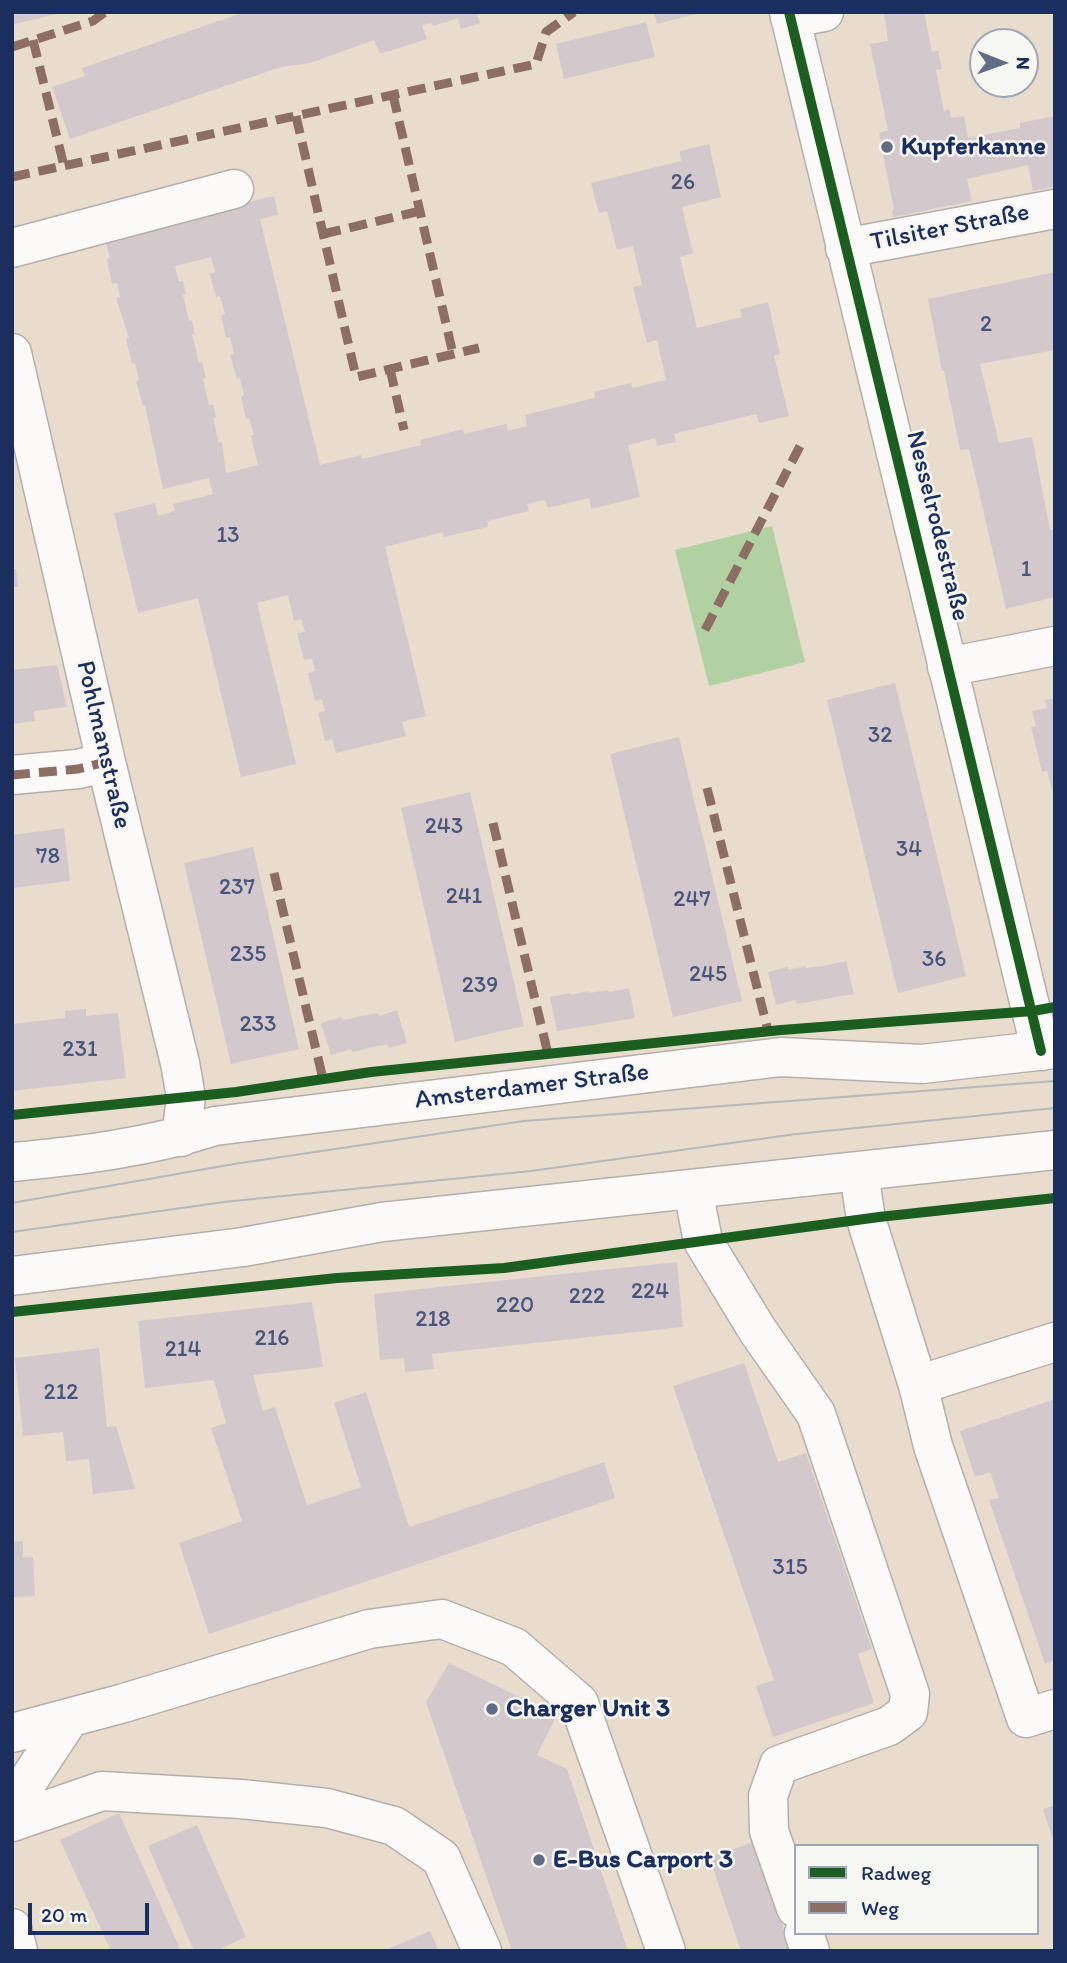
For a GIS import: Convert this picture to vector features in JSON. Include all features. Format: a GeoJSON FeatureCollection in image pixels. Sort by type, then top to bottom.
{"type":"FeatureCollection","features":[{"type":"Feature","properties":{"kind":"street","name":"Nesselrodestraße"},"geometry":{"type":"LineString","coordinates":[[801,14],[845,248],[947,667],[1048,1050]]}},
{"type":"Feature","properties":{"kind":"street"},"geometry":{"type":"LineString","coordinates":[[12,248],[234,189]]}},
{"type":"Feature","properties":{"kind":"street","name":"Tilsiter Straße"},"geometry":{"type":"LineString","coordinates":[[845,248],[1055,209]]}},
{"type":"Feature","properties":{"kind":"street","name":"Pohlmanstraße"},"geometry":{"type":"LineString","coordinates":[[12,353],[17,396],[180,1063],[186,1097],[181,1137]]}},
{"type":"Feature","properties":{"kind":"street"},"geometry":{"type":"LineString","coordinates":[[947,667],[1055,646]]}},
{"type":"Feature","properties":{"kind":"street"},"geometry":{"type":"LineString","coordinates":[[12,775],[78,769],[106,762]]}},
{"type":"Feature","properties":{"kind":"street","name":"Amsterdamer Straße"},"geometry":{"type":"LineString","coordinates":[[12,1162],[80,1157],[181,1137],[215,1126],[781,1057],[922,1065],[1048,1050]]}},
{"type":"Feature","properties":{"kind":"street"},"geometry":{"type":"LineString","coordinates":[[12,1276],[243,1247],[382,1222],[1055,1150]]}},
{"type":"Feature","properties":{"kind":"street"},"geometry":{"type":"LineString","coordinates":[[859,1173],[866,1219],[918,1385],[933,1446],[1026,1718],[1055,1709]]}},
{"type":"Feature","properties":{"kind":"street"},"geometry":{"type":"LineString","coordinates":[[692,1190],[703,1241],[758,1331],[816,1414],[910,1694],[908,1712],[889,1726],[779,1765],[768,1796],[769,1831],[794,1902]]}},
{"type":"Feature","properties":{"kind":"street"},"geometry":{"type":"LineString","coordinates":[[918,1385],[1055,1342]]}},
{"type":"Feature","properties":{"kind":"street"},"geometry":{"type":"LineString","coordinates":[[12,1733],[69,1719],[369,1629],[442,1619],[514,1647],[579,1703],[666,1951]]}},
{"type":"Feature","properties":{"kind":"street"},"geometry":{"type":"LineString","coordinates":[[12,1805],[69,1719]]}},
{"type":"Feature","properties":{"kind":"street"},"geometry":{"type":"LineString","coordinates":[[12,1822],[102,1791],[241,1798],[327,1808],[354,1815],[394,1826],[442,1858],[482,1951]]}},
{"type":"Feature","properties":{"kind":"street"},"geometry":{"type":"LineString","coordinates":[[12,1928],[18,1951]]}},
{"type":"Feature","properties":{"kind":"green space"},"geometry":{"type":"Polygon","coordinates":[[[772,526],[805,662],[709,686],[675,550],[772,526]]]}},
{"type":"Feature","properties":{"kind":"building"},"geometry":{"type":"Polygon","coordinates":[[[12,12],[61,12],[61,13],[14,24],[12,12]]]}},
{"type":"Feature","properties":{"kind":"building"},"geometry":{"type":"Polygon","coordinates":[[[245,12],[476,12],[480,23],[461,29],[458,18],[433,26],[432,23],[422,25],[427,39],[380,54],[374,40],[310,63],[281,67],[70,139],[52,87],[85,76],[82,68],[245,12]]]}},
{"type":"Feature","properties":{"kind":"building"},"geometry":{"type":"Polygon","coordinates":[[[654,12],[700,12],[700,13],[657,24],[654,12]]]}},
{"type":"Feature","properties":{"kind":"building"},"geometry":{"type":"Polygon","coordinates":[[[884,12],[924,12],[932,52],[938,51],[942,69],[936,70],[944,111],[949,109],[951,118],[964,116],[968,138],[1020,128],[1020,123],[1055,116],[1055,186],[1033,191],[1028,165],[967,179],[972,201],[893,217],[894,210],[879,133],[888,130],[870,44],[888,41],[884,12]]]}},
{"type":"Feature","properties":{"kind":"building"},"geometry":{"type":"Polygon","coordinates":[[[646,22],[655,57],[564,79],[556,44],[646,22]]]}},
{"type":"Feature","properties":{"kind":"building"},"geometry":{"type":"Polygon","coordinates":[[[709,144],[721,197],[682,207],[693,253],[680,257],[697,328],[742,317],[740,309],[768,302],[780,354],[774,356],[789,416],[759,423],[756,414],[674,434],[676,442],[657,446],[655,438],[628,445],[640,497],[591,509],[589,498],[548,508],[545,500],[527,504],[529,511],[487,521],[488,527],[444,537],[443,532],[385,547],[426,716],[402,722],[406,736],[336,753],[332,739],[325,741],[318,713],[325,711],[322,699],[315,701],[308,673],[315,671],[312,658],[304,660],[297,633],[305,632],[301,619],[294,621],[288,595],[257,603],[296,764],[241,777],[198,598],[138,613],[114,513],[155,503],[158,516],[175,511],[173,504],[213,494],[209,478],[163,489],[145,405],[143,406],[136,381],[139,380],[135,363],[132,364],[126,339],[129,338],[116,298],[120,297],[117,283],[112,284],[105,237],[274,196],[278,215],[260,219],[320,465],[361,455],[362,459],[421,445],[420,440],[463,429],[464,434],[506,424],[508,431],[527,426],[525,415],[595,398],[594,392],[631,383],[632,388],[666,380],[657,340],[647,343],[633,287],[642,285],[633,246],[617,250],[607,211],[599,213],[591,183],[681,161],[680,151],[709,144]],[[211,257],[175,266],[179,282],[183,281],[186,294],[183,295],[189,321],[192,320],[195,334],[192,334],[199,363],[202,362],[206,378],[203,379],[209,405],[213,404],[216,417],[213,418],[219,443],[222,442],[226,473],[258,465],[251,436],[254,435],[249,418],[246,419],[241,397],[244,395],[240,378],[237,379],[230,355],[234,354],[230,337],[226,338],[221,315],[225,314],[220,296],[216,297],[210,274],[215,272],[211,257]]]}},
{"type":"Feature","properties":{"kind":"building"},"geometry":{"type":"Polygon","coordinates":[[[1055,272],[1055,350],[980,364],[999,443],[1032,437],[1050,530],[1055,529],[1055,597],[1006,609],[969,449],[960,450],[928,299],[1055,272]]]}},
{"type":"Feature","properties":{"kind":"building"},"geometry":{"type":"Polygon","coordinates":[[[12,569],[16,569],[18,587],[12,587],[12,569]]]}},
{"type":"Feature","properties":{"kind":"building"},"geometry":{"type":"Polygon","coordinates":[[[57,665],[67,707],[34,711],[35,721],[12,724],[12,670],[57,665]]]}},
{"type":"Feature","properties":{"kind":"building"},"geometry":{"type":"Polygon","coordinates":[[[895,683],[966,976],[898,993],[827,700],[895,683]]]}},
{"type":"Feature","properties":{"kind":"building"},"geometry":{"type":"Polygon","coordinates":[[[1055,698],[1054,797],[1047,771],[1042,772],[1031,727],[1036,726],[1032,711],[1047,708],[1045,700],[1055,698]]]}},
{"type":"Feature","properties":{"kind":"building"},"geometry":{"type":"Polygon","coordinates":[[[679,737],[742,1001],[673,1017],[610,754],[679,737]]]}},
{"type":"Feature","properties":{"kind":"building"},"geometry":{"type":"Polygon","coordinates":[[[470,792],[524,1026],[455,1042],[401,808],[470,792]]]}},
{"type":"Feature","properties":{"kind":"building"},"geometry":{"type":"Polygon","coordinates":[[[64,828],[70,881],[12,888],[12,835],[64,828]]]}},
{"type":"Feature","properties":{"kind":"building"},"geometry":{"type":"Polygon","coordinates":[[[253,847],[299,1049],[231,1064],[184,863],[253,847]]]}},
{"type":"Feature","properties":{"kind":"building"},"geometry":{"type":"Polygon","coordinates":[[[846,961],[854,994],[797,1004],[795,1000],[776,1005],[768,972],[788,967],[788,970],[846,961]]]}},
{"type":"Feature","properties":{"kind":"building"},"geometry":{"type":"Polygon","coordinates":[[[629,988],[635,1018],[557,1031],[550,997],[629,988]]]}},
{"type":"Feature","properties":{"kind":"building"},"geometry":{"type":"Polygon","coordinates":[[[86,1009],[86,1016],[118,1013],[126,1078],[12,1091],[12,1024],[65,1018],[65,1011],[86,1009]]]}},
{"type":"Feature","properties":{"kind":"building"},"geometry":{"type":"Polygon","coordinates":[[[397,1010],[407,1043],[389,1048],[387,1044],[352,1052],[351,1049],[331,1055],[321,1023],[341,1017],[342,1020],[378,1013],[379,1016],[397,1010]]]}},
{"type":"Feature","properties":{"kind":"building"},"geometry":{"type":"Polygon","coordinates":[[[677,1262],[683,1327],[432,1354],[434,1369],[405,1372],[404,1358],[380,1360],[374,1294],[677,1262]]]}},
{"type":"Feature","properties":{"kind":"building"},"geometry":{"type":"Polygon","coordinates":[[[312,1302],[323,1367],[253,1375],[263,1411],[275,1407],[307,1505],[361,1487],[334,1403],[366,1392],[409,1527],[604,1462],[615,1498],[209,1634],[179,1543],[242,1521],[211,1428],[226,1423],[214,1380],[145,1388],[138,1321],[312,1302]]]}},
{"type":"Feature","properties":{"kind":"building"},"geometry":{"type":"Polygon","coordinates":[[[99,1348],[107,1427],[116,1426],[135,1489],[93,1494],[89,1459],[66,1461],[63,1432],[23,1436],[15,1358],[99,1348]]]}},
{"type":"Feature","properties":{"kind":"building"},"geometry":{"type":"Polygon","coordinates":[[[744,1363],[778,1462],[806,1453],[872,1649],[858,1654],[874,1703],[773,1737],[756,1686],[774,1680],[673,1386],[744,1363]]]}},
{"type":"Feature","properties":{"kind":"building"},"geometry":{"type":"Polygon","coordinates":[[[1055,1399],[1055,1660],[1045,1664],[989,1500],[999,1498],[990,1472],[975,1477],[960,1431],[1055,1399]]]}},
{"type":"Feature","properties":{"kind":"building"},"geometry":{"type":"Polygon","coordinates":[[[23,1541],[23,1557],[33,1557],[35,1596],[12,1597],[12,1542],[23,1541]]]}},
{"type":"Feature","properties":{"kind":"building","name":"E-Bus Carport 3"},"geometry":{"type":"Polygon","coordinates":[[[449,1663],[557,1715],[537,1755],[567,1769],[628,1951],[512,1951],[426,1702],[449,1663]]]}},
{"type":"Feature","properties":{"kind":"building"},"geometry":{"type":"Polygon","coordinates":[[[1055,1805],[1055,1843],[1054,1843],[1043,1809],[1055,1805]]]}},
{"type":"Feature","properties":{"kind":"building"},"geometry":{"type":"Polygon","coordinates":[[[119,1813],[181,1951],[111,1951],[60,1840],[119,1813]]]}},
{"type":"Feature","properties":{"kind":"building"},"geometry":{"type":"Polygon","coordinates":[[[197,1825],[246,1937],[216,1951],[194,1951],[148,1846],[197,1825]]]}},
{"type":"Feature","properties":{"kind":"building"},"geometry":{"type":"Polygon","coordinates":[[[754,1842],[791,1951],[741,1951],[709,1857],[754,1842]]]}},
{"type":"Feature","properties":{"kind":"building"},"geometry":{"type":"Polygon","coordinates":[[[430,1931],[439,1951],[383,1951],[430,1931]]]}},
{"type":"Feature","properties":{"kind":"tram line"},"geometry":{"type":"LineString","coordinates":[[12,1203],[234,1164],[524,1121],[1055,1081]]}},
{"type":"Feature","properties":{"kind":"tram line"},"geometry":{"type":"LineString","coordinates":[[12,1232],[224,1202],[531,1171],[796,1134],[1055,1108]]}},
{"type":"Feature","properties":{"kind":"marked path"},"geometry":{"type":"LineString","coordinates":[[12,47],[93,21],[105,12]]}},
{"type":"Feature","properties":{"kind":"marked path"},"geometry":{"type":"LineString","coordinates":[[12,177],[536,64],[546,32],[574,12]]}},
{"type":"Feature","properties":{"kind":"marked path"},"geometry":{"type":"LineString","coordinates":[[33,40],[64,166]]}},
{"type":"Feature","properties":{"kind":"marked path"},"geometry":{"type":"LineString","coordinates":[[393,95],[453,354]]}},
{"type":"Feature","properties":{"kind":"marked path"},"geometry":{"type":"LineString","coordinates":[[296,116],[356,377],[479,348]]}},
{"type":"Feature","properties":{"kind":"marked path"},"geometry":{"type":"LineString","coordinates":[[323,234],[420,211]]}},
{"type":"Feature","properties":{"kind":"marked path"},"geometry":{"type":"LineString","coordinates":[[390,369],[404,430]]}},
{"type":"Feature","properties":{"kind":"marked path"},"geometry":{"type":"LineString","coordinates":[[705,630],[800,446]]}},
{"type":"Feature","properties":{"kind":"marked path"},"geometry":{"type":"LineString","coordinates":[[12,775],[78,769],[106,762]]}},
{"type":"Feature","properties":{"kind":"marked path"},"geometry":{"type":"LineString","coordinates":[[707,788],[768,1031]]}},
{"type":"Feature","properties":{"kind":"marked path"},"geometry":{"type":"LineString","coordinates":[[493,823],[548,1054]]}},
{"type":"Feature","properties":{"kind":"marked path"},"geometry":{"type":"LineString","coordinates":[[274,873],[323,1079]]}},
{"type":"Feature","properties":{"kind":"cycle path"},"geometry":{"type":"LineString","coordinates":[[789,12],[1041,1051]]}},
{"type":"Feature","properties":{"kind":"cycle path"},"geometry":{"type":"LineString","coordinates":[[12,1115],[236,1092],[371,1072],[781,1030],[1033,1011],[1055,1007]]}},
{"type":"Feature","properties":{"kind":"cycle path"},"geometry":{"type":"LineString","coordinates":[[12,1312],[337,1278],[504,1268],[879,1217],[1055,1198]]}},
{"type":"Feature","properties":{"kind":"place","name":"Kupferkanne"},"geometry":{"type":"Point","coordinates":[887,147]}},
{"type":"Feature","properties":{"kind":"place","name":"Charger Unit 3"},"geometry":{"type":"Point","coordinates":[492,1709]}},
{"type":"Feature","properties":{"kind":"place","name":"E-Bus Carport 3"},"geometry":{"type":"Point","coordinates":[539,1860]}}]}
